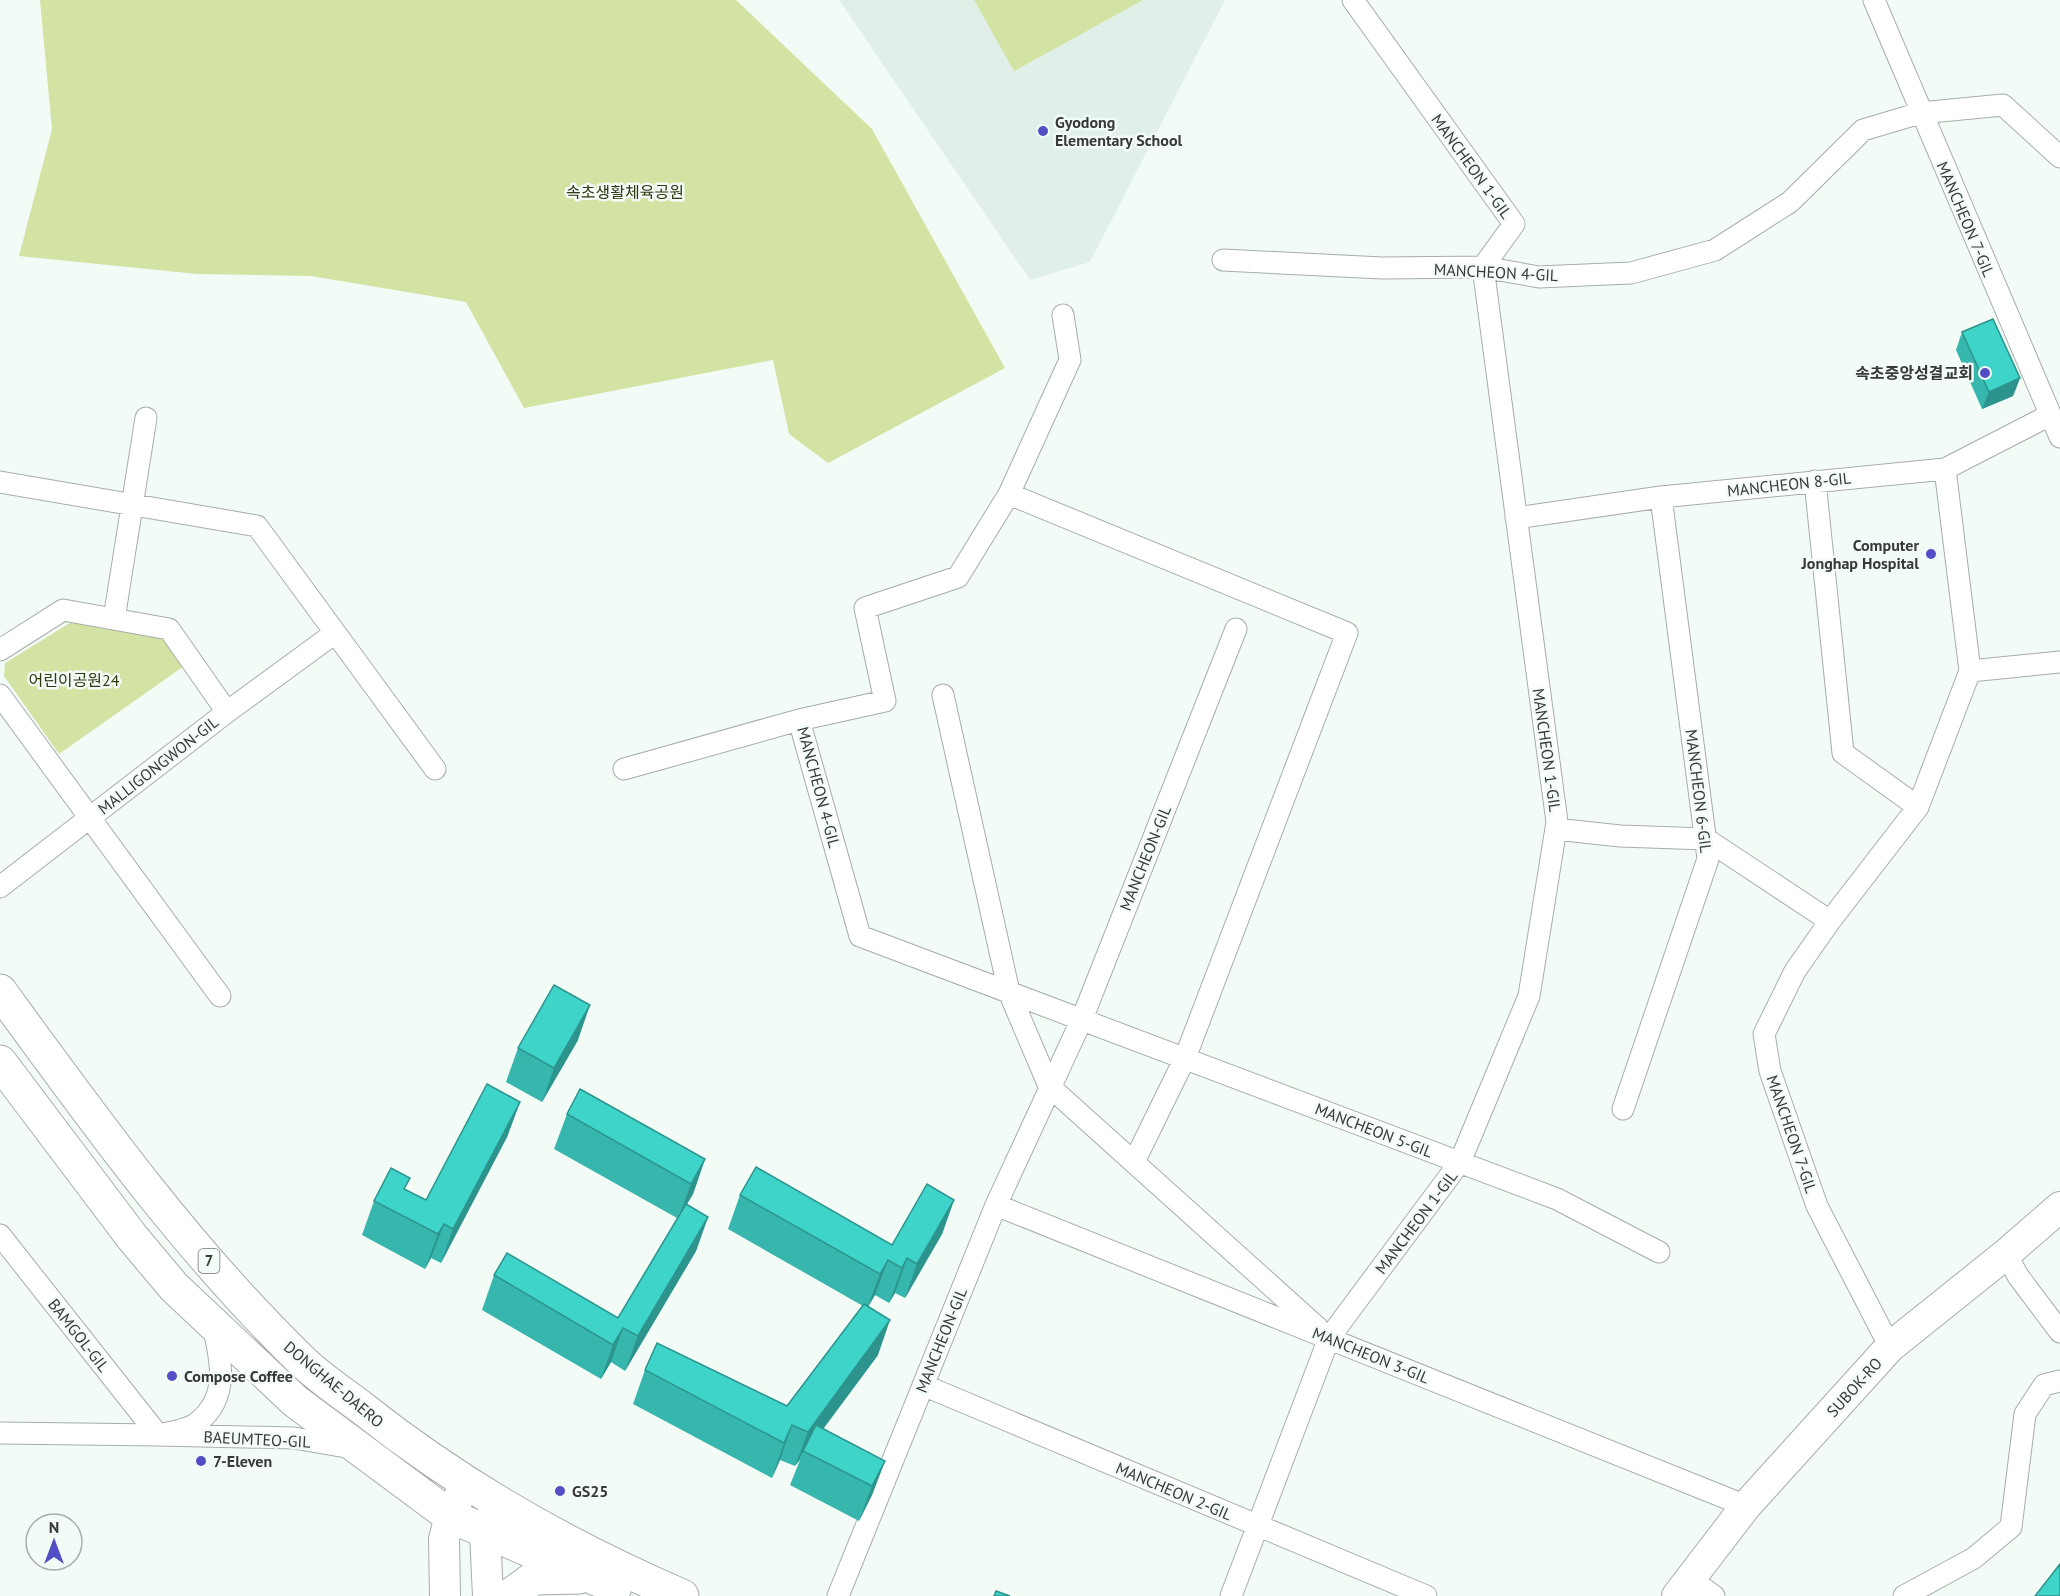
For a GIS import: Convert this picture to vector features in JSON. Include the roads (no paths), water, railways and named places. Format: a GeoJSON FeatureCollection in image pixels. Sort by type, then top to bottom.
{"type":"FeatureCollection","features":[{"type":"Feature","properties":{"kind":"main road","name":"DONGHAE-DAERO"},"geometry":{"type":"LineString","coordinates":[[0,991],[133,1172],[227,1283],[302,1361],[395,1434],[465,1484],[633,1575],[682,1596]]}},
{"type":"Feature","properties":{"kind":"main road"},"geometry":{"type":"LineString","coordinates":[[0,1062],[132,1237],[174,1287],[295,1401],[450,1516],[485,1533],[637,1596]]}},
{"type":"Feature","properties":{"kind":"main road"},"geometry":{"type":"LineString","coordinates":[[509,1596],[534,1578],[591,1577]]}},
{"type":"Feature","properties":{"kind":"street","name":"MANCHEON 1-GIL"},"geometry":{"type":"LineString","coordinates":[[1231,1596],[1329,1338],[1460,1162],[1529,996],[1556,829],[1483,267],[1514,224],[1353,0]]}},
{"type":"Feature","properties":{"kind":"street","name":"MANCHEON 7-GIL"},"geometry":{"type":"LineString","coordinates":[[1874,0],[1920,113],[2060,437]]}},
{"type":"Feature","properties":{"kind":"street","name":"MANCHEON 4-GIL"},"geometry":{"type":"LineString","coordinates":[[1222,260],[1382,268],[1483,267],[1539,276],[1631,273],[1715,250],[1790,202],[1863,130],[1920,113],[2003,105],[2060,157]]}},
{"type":"Feature","properties":{"kind":"street","name":"MANCHEON 4-GIL"},"geometry":{"type":"LineString","coordinates":[[1010,992],[860,936],[799,720],[885,701],[865,608],[958,576],[1009,494],[1070,360],[1063,315]]}},
{"type":"Feature","properties":{"kind":"street","name":"MANCHEON 8-GIL"},"geometry":{"type":"LineString","coordinates":[[1516,518],[1661,497],[1945,469],[2050,415]]}},
{"type":"Feature","properties":{"kind":"street"},"geometry":{"type":"LineString","coordinates":[[114,619],[146,418]]}},
{"type":"Feature","properties":{"kind":"street","name":"MANCHEON 7-GIL"},"geometry":{"type":"LineString","coordinates":[[1890,1347],[1817,1206],[1770,1071],[1764,1034],[1795,971],[1917,807],[1970,671],[1945,469]]}},
{"type":"Feature","properties":{"kind":"street"},"geometry":{"type":"LineString","coordinates":[[0,482],[257,526],[435,769]]}},
{"type":"Feature","properties":{"kind":"street"},"geometry":{"type":"LineString","coordinates":[[1815,482],[1843,753],[1917,807]]}},
{"type":"Feature","properties":{"kind":"street"},"geometry":{"type":"LineString","coordinates":[[1009,494],[1347,633],[1185,1058],[1134,1162]]}},
{"type":"Feature","properties":{"kind":"street","name":"MANCHEON 6-GIL"},"geometry":{"type":"LineString","coordinates":[[1623,1109],[1708,859],[1661,497]]}},
{"type":"Feature","properties":{"kind":"street","name":"MALLIGONGWON-GIL"},"geometry":{"type":"LineString","coordinates":[[0,650],[63,610],[169,628],[227,712]]}},
{"type":"Feature","properties":{"kind":"street","name":"MANCHEON-GIL"},"geometry":{"type":"LineString","coordinates":[[838,1596],[996,1205],[1049,1086],[1082,1019],[1236,628]]}},
{"type":"Feature","properties":{"kind":"street","name":"MALLIGONGWON-GIL"},"geometry":{"type":"LineString","coordinates":[[0,887],[227,712],[335,633]]}},
{"type":"Feature","properties":{"kind":"street"},"geometry":{"type":"LineString","coordinates":[[1970,671],[2060,662]]}},
{"type":"Feature","properties":{"kind":"street","name":"MALLIGONGWON-GIL"},"geometry":{"type":"LineString","coordinates":[[0,695],[90,819]]}},
{"type":"Feature","properties":{"kind":"street"},"geometry":{"type":"LineString","coordinates":[[943,695],[1010,992],[1049,1086],[1329,1338]]}},
{"type":"Feature","properties":{"kind":"street"},"geometry":{"type":"LineString","coordinates":[[624,769],[799,720]]}},
{"type":"Feature","properties":{"kind":"street"},"geometry":{"type":"LineString","coordinates":[[90,819],[220,996]]}},
{"type":"Feature","properties":{"kind":"street"},"geometry":{"type":"LineString","coordinates":[[1556,829],[1620,836],[1706,839],[1830,921]]}},
{"type":"Feature","properties":{"kind":"street","name":"MANCHEON 5-GIL"},"geometry":{"type":"LineString","coordinates":[[1010,992],[1557,1199],[1659,1252]]}},
{"type":"Feature","properties":{"kind":"street","name":"MANCHEON 3-GIL"},"geometry":{"type":"LineString","coordinates":[[996,1205],[1746,1506]]}},
{"type":"Feature","properties":{"kind":"street","name":"SUBOK-RO"},"geometry":{"type":"LineString","coordinates":[[1683,1587],[1746,1506],[1890,1347],[2006,1254],[2060,1207]]}},
{"type":"Feature","properties":{"kind":"street","name":"BAMGOL-GIL"},"geometry":{"type":"LineString","coordinates":[[0,1235],[158,1435]]}},
{"type":"Feature","properties":{"kind":"street"},"geometry":{"type":"LineString","coordinates":[[2006,1254],[2018,1276],[2060,1332]]}},
{"type":"Feature","properties":{"kind":"street","name":"BAEUMTEO-GIL"},"geometry":{"type":"LineString","coordinates":[[158,1435],[198,1423],[212,1405],[221,1386],[222,1365],[213,1326]]}},
{"type":"Feature","properties":{"kind":"street"},"geometry":{"type":"LineString","coordinates":[[1904,1596],[1974,1558],[2011,1527],[2025,1414],[2044,1385],[2060,1381]]}},
{"type":"Feature","properties":{"kind":"street","name":"MANCHEON 2-GIL"},"geometry":{"type":"LineString","coordinates":[[923,1385],[1426,1596]]}},
{"type":"Feature","properties":{"kind":"street","name":"BAEUMTEO-GIL"},"geometry":{"type":"LineString","coordinates":[[0,1433],[294,1438],[356,1448]]}},
{"type":"Feature","properties":{"kind":"street"},"geometry":{"type":"LineString","coordinates":[[445,1596],[444,1539],[450,1516],[465,1484]]}},
{"type":"Feature","properties":{"kind":"street"},"geometry":{"type":"LineString","coordinates":[[488,1596],[485,1533],[498,1502]]}},
{"type":"Feature","properties":{"kind":"street"},"geometry":{"type":"LineString","coordinates":[[1683,1587],[1714,1596]]}},
{"type":"Feature","properties":{"kind":"place","name":"Gyodong Elementary School"},"geometry":{"type":"Point","coordinates":[1043,131]}},
{"type":"Feature","properties":{"kind":"place","name":"속초중앙성결교회"},"geometry":{"type":"Point","coordinates":[1985,373]}},
{"type":"Feature","properties":{"kind":"place","name":"Computer Jonghap Hospital"},"geometry":{"type":"Point","coordinates":[1931,554]}},
{"type":"Feature","properties":{"kind":"place","name":"Compose Coffee"},"geometry":{"type":"Point","coordinates":[172,1376]}},
{"type":"Feature","properties":{"kind":"place","name":"7-Eleven"},"geometry":{"type":"Point","coordinates":[201,1461]}},
{"type":"Feature","properties":{"kind":"place","name":"GS25"},"geometry":{"type":"Point","coordinates":[560,1491]}},
{"type":"Feature","properties":{"kind":"park label","name":"속초생활체육공원"},"geometry":{"type":"Point","coordinates":[625,192]}},
{"type":"Feature","properties":{"kind":"park label","name":"어린이공원24"},"geometry":{"type":"Point","coordinates":[74,680]}}]}
